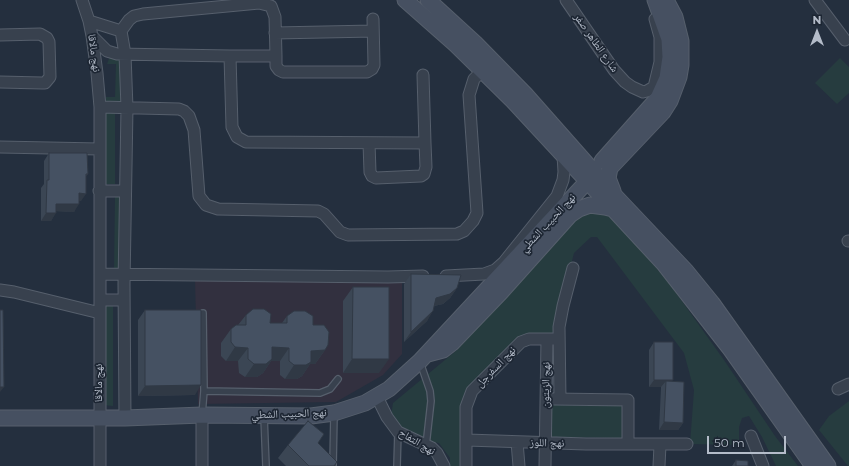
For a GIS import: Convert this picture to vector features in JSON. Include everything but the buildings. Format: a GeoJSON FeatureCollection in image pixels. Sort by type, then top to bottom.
{"type":"FeatureCollection","features":[{"type":"Feature","properties":{"kind":"street","name":"نهج مالاقا"},"geometry":{"type":"LineString","coordinates":[[82,0],[92,36],[100,107],[100,466]]}},
{"type":"Feature","properties":{"kind":"street"},"geometry":{"type":"LineString","coordinates":[[405,0],[483,70],[563,155],[679,264],[712,303],[828,466]]}},
{"type":"Feature","properties":{"kind":"street"},"geometry":{"type":"LineString","coordinates":[[428,0],[475,43],[520,89],[615,203],[677,279],[731,350],[813,466]]}},
{"type":"Feature","properties":{"kind":"street","name":"شارع الطاهر صفر"},"geometry":{"type":"LineString","coordinates":[[566,0],[614,70],[632,87],[643,92],[647,92],[654,87],[660,62],[661,50],[658,31],[648,0]]}},
{"type":"Feature","properties":{"kind":"street"},"geometry":{"type":"LineString","coordinates":[[655,0],[667,30],[670,57]]}},
{"type":"Feature","properties":{"kind":"street"},"geometry":{"type":"LineString","coordinates":[[602,161],[658,98],[667,78],[673,44],[672,32],[662,0]]}},
{"type":"Feature","properties":{"kind":"street"},"geometry":{"type":"LineString","coordinates":[[615,203],[609,183],[608,173],[610,168],[663,112],[679,77],[682,53],[681,41],[675,18],[666,0]]}},
{"type":"Feature","properties":{"kind":"street"},"geometry":{"type":"LineString","coordinates":[[815,0],[845,40]]}},
{"type":"Feature","properties":{"kind":"street"},"geometry":{"type":"LineString","coordinates":[[125,418],[124,274],[127,108],[125,54],[121,31],[134,16],[143,14],[259,2],[270,6],[275,17],[276,66],[279,70],[283,72],[367,72],[372,69],[374,65],[373,19]]}},
{"type":"Feature","properties":{"kind":"street"},"geometry":{"type":"LineString","coordinates":[[89,22],[121,31]]}},
{"type":"Feature","properties":{"kind":"street"},"geometry":{"type":"LineString","coordinates":[[275,33],[373,31]]}},
{"type":"Feature","properties":{"kind":"street"},"geometry":{"type":"LineString","coordinates":[[0,35],[40,34],[47,38],[49,42],[50,77],[45,83],[0,82]]}},
{"type":"Feature","properties":{"kind":"street"},"geometry":{"type":"LineString","coordinates":[[92,36],[107,51],[117,54],[276,56]]}},
{"type":"Feature","properties":{"kind":"street"},"geometry":{"type":"LineString","coordinates":[[230,56],[232,128],[237,138],[246,142],[425,143]]}},
{"type":"Feature","properties":{"kind":"street"},"geometry":{"type":"LineString","coordinates":[[100,107],[179,109],[184,111],[189,116],[195,137],[200,196],[206,205],[218,209],[318,212],[324,214],[340,232],[348,235],[457,234],[464,231],[474,221],[477,213],[469,95],[474,79],[483,70]]}},
{"type":"Feature","properties":{"kind":"street"},"geometry":{"type":"LineString","coordinates":[[369,143],[370,172],[372,176],[376,178],[421,176],[424,174],[426,167],[423,75]]}},
{"type":"Feature","properties":{"kind":"street"},"geometry":{"type":"LineString","coordinates":[[0,147],[100,149]]}},
{"type":"Feature","properties":{"kind":"street"},"geometry":{"type":"LineString","coordinates":[[100,274],[388,281],[484,274],[495,270],[504,262],[557,196],[564,172],[563,155]]}},
{"type":"Feature","properties":{"kind":"street","name":"نهج الحبيب الشطي"},"geometry":{"type":"LineString","coordinates":[[0,418],[125,418],[202,415],[311,416],[352,408],[377,397],[389,389],[423,357],[582,187]]}},
{"type":"Feature","properties":{"kind":"street"},"geometry":{"type":"LineString","coordinates":[[100,191],[125,191]]}},
{"type":"Feature","properties":{"kind":"street"},"geometry":{"type":"LineString","coordinates":[[423,357],[443,350],[452,342],[501,292],[570,215],[579,208],[590,205],[605,207],[615,203]]}},
{"type":"Feature","properties":{"kind":"street","name":"نهج الزيتون"},"geometry":{"type":"LineString","coordinates":[[560,399],[559,327],[573,268]]}},
{"type":"Feature","properties":{"kind":"street"},"geometry":{"type":"LineString","coordinates":[[0,290],[100,313]]}},
{"type":"Feature","properties":{"kind":"street"},"geometry":{"type":"LineString","coordinates":[[100,300],[124,300]]}},
{"type":"Feature","properties":{"kind":"street","name":"نهج السفرجل"},"geometry":{"type":"LineString","coordinates":[[466,466],[466,407],[472,391],[521,342],[529,339],[547,339]]}},
{"type":"Feature","properties":{"kind":"street"},"geometry":{"type":"LineString","coordinates":[[547,339],[559,339]]}},
{"type":"Feature","properties":{"kind":"street","name":"نهج الزيتون"},"geometry":{"type":"LineString","coordinates":[[545,466],[547,339]]}},
{"type":"Feature","properties":{"kind":"street"},"geometry":{"type":"LineString","coordinates":[[838,389],[849,384]]}},
{"type":"Feature","properties":{"kind":"street","name":"نهج التفاح"},"geometry":{"type":"LineString","coordinates":[[377,397],[387,417],[398,432],[437,452],[444,466]]}},
{"type":"Feature","properties":{"kind":"street"},"geometry":{"type":"LineString","coordinates":[[546,399],[628,400],[628,444]]}},
{"type":"Feature","properties":{"kind":"street"},"geometry":{"type":"LineString","coordinates":[[202,415],[202,466]]}},
{"type":"Feature","properties":{"kind":"street"},"geometry":{"type":"LineString","coordinates":[[750,436],[763,466]]}},
{"type":"Feature","properties":{"kind":"street","name":"نهج اللوز"},"geometry":{"type":"LineString","coordinates":[[467,440],[660,445],[687,444]]}},
{"type":"Feature","properties":{"kind":"street"},"geometry":{"type":"LineString","coordinates":[[517,442],[519,466]]}},
{"type":"Feature","properties":{"kind":"street"},"geometry":{"type":"LineString","coordinates":[[659,466],[660,445]]}},
{"type":"Feature","properties":{"kind":"lane"},"geometry":{"type":"LineString","coordinates":[[202,415],[204,392],[203,313]]}},
{"type":"Feature","properties":{"kind":"lane"},"geometry":{"type":"LineString","coordinates":[[423,357],[431,401],[426,446]]}},
{"type":"Feature","properties":{"kind":"lane"},"geometry":{"type":"LineString","coordinates":[[204,392],[320,393],[330,389],[338,379]]}},
{"type":"Feature","properties":{"kind":"lane"},"geometry":{"type":"LineString","coordinates":[[333,466],[334,412]]}},
{"type":"Feature","properties":{"kind":"lane"},"geometry":{"type":"LineString","coordinates":[[264,415],[266,466]]}},
{"type":"Feature","properties":{"kind":"lane"},"geometry":{"type":"LineString","coordinates":[[397,466],[398,432]]}},
{"type":"Feature","properties":{"kind":"shaded area"},"geometry":{"type":"Polygon","coordinates":[[[195,279],[402,280],[402,354],[383,375],[336,402],[198,404],[195,279]]]}},
{"type":"Feature","properties":{"kind":"green space"},"geometry":{"type":"Polygon","coordinates":[[[110,56],[120,56],[121,103],[106,103],[106,97],[115,97],[116,64],[107,64],[110,56]]]}},
{"type":"Feature","properties":{"kind":"green space"},"geometry":{"type":"Polygon","coordinates":[[[840,58],[849,67],[849,93],[837,104],[815,83],[840,58]]]}},
{"type":"Feature","properties":{"kind":"green space"},"geometry":{"type":"Polygon","coordinates":[[[106,111],[115,111],[115,184],[106,184],[106,111]]]}},
{"type":"Feature","properties":{"kind":"green space"},"geometry":{"type":"Polygon","coordinates":[[[115,196],[120,196],[120,270],[114,270],[115,196]]]}},
{"type":"Feature","properties":{"kind":"green space"},"geometry":{"type":"Polygon","coordinates":[[[578,214],[610,214],[669,283],[724,360],[775,436],[798,466],[776,466],[762,437],[749,416],[742,418],[739,427],[739,445],[690,444],[694,390],[684,353],[597,237],[591,237],[574,253],[553,336],[520,337],[464,396],[463,466],[450,466],[450,458],[439,443],[420,440],[400,429],[391,416],[393,403],[457,350],[578,214]]]}},
{"type":"Feature","properties":{"kind":"green space"},"geometry":{"type":"Polygon","coordinates":[[[105,304],[113,304],[113,406],[103,405],[105,304]]]}},
{"type":"Feature","properties":{"kind":"green space"},"geometry":{"type":"Polygon","coordinates":[[[849,401],[848,466],[819,430],[829,416],[849,401]]]}},
{"type":"Feature","properties":{"kind":"green space"},"geometry":{"type":"Polygon","coordinates":[[[551,405],[622,406],[622,438],[551,437],[551,405]]]}}]}
